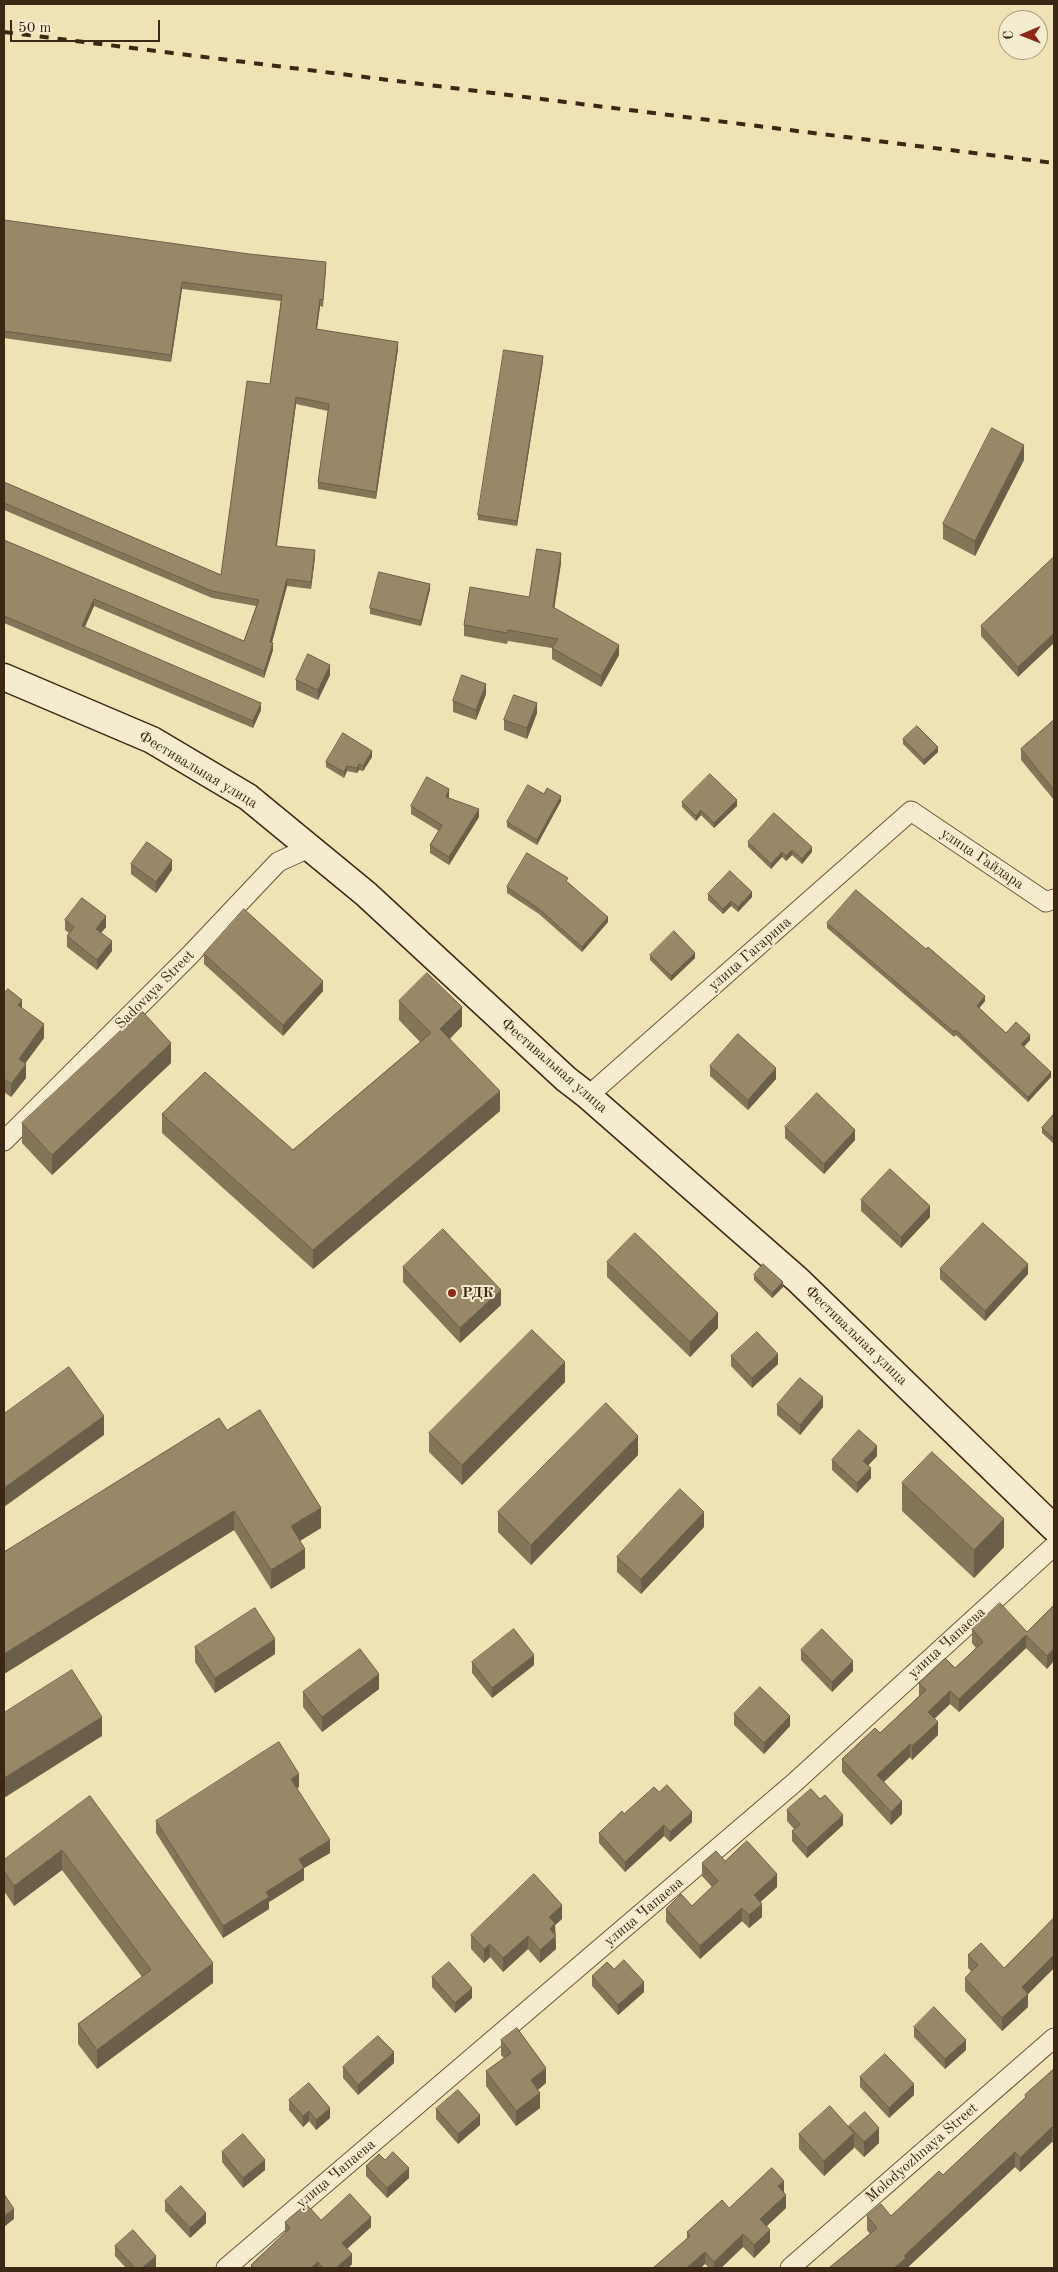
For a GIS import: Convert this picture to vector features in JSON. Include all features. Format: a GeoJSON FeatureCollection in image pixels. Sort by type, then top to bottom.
{"type":"FeatureCollection","features":[{"type":"Feature","properties":{"kind":"street","name":"Фестивальная улица"},"geometry":{"type":"LineString","coordinates":[[4,677],[152,740],[248,797],[312,847],[366,894],[566,1079],[588,1096],[798,1280],[1054,1528]]}},
{"type":"Feature","properties":{"kind":"street","name":"улица Гайдара"},"geometry":{"type":"LineString","coordinates":[[911,811],[1046,902],[1054,899]]}},
{"type":"Feature","properties":{"kind":"street","name":"улица Гагарина"},"geometry":{"type":"LineString","coordinates":[[588,1096],[911,811]]}},
{"type":"Feature","properties":{"kind":"street","name":"Sadovaya Street"},"geometry":{"type":"LineString","coordinates":[[4,1141],[190,955],[278,862],[312,847]]}},
{"type":"Feature","properties":{"kind":"street","name":"улица Чапаева"},"geometry":{"type":"LineString","coordinates":[[226,2268],[794,1783],[1054,1546]]}},
{"type":"Feature","properties":{"kind":"street","name":"Molodyozhnaya Street"},"geometry":{"type":"LineString","coordinates":[[790,2268],[1054,2038]]}},
{"type":"Feature","properties":{"kind":"building"},"geometry":{"type":"Polygon","coordinates":[[[4,220],[249,254],[326,262],[323,300],[320,299],[316,329],[398,342],[376,492],[318,482],[329,404],[296,397],[276,546],[315,550],[311,582],[287,579],[270,642],[273,643],[264,671],[94,599],[82,626],[261,703],[253,721],[4,616],[4,540],[244,641],[259,600],[212,591],[4,503],[4,482],[221,575],[247,381],[270,384],[282,295],[182,282],[171,355],[4,331],[4,220]]]}},
{"type":"Feature","properties":{"kind":"building"},"geometry":{"type":"Polygon","coordinates":[[[504,350],[543,356],[517,521],[478,515],[504,350]]]}},
{"type":"Feature","properties":{"kind":"building"},"geometry":{"type":"Polygon","coordinates":[[[992,428],[1024,445],[975,541],[943,524],[992,428]]]}},
{"type":"Feature","properties":{"kind":"building"},"geometry":{"type":"Polygon","coordinates":[[[537,549],[561,553],[553,607],[619,645],[601,676],[552,648],[558,639],[508,630],[507,633],[464,625],[470,587],[529,597],[537,549]]]}},
{"type":"Feature","properties":{"kind":"building"},"geometry":{"type":"Polygon","coordinates":[[[1054,557],[1054,633],[1018,667],[981,626],[1054,557]]]}},
{"type":"Feature","properties":{"kind":"building"},"geometry":{"type":"Polygon","coordinates":[[[379,572],[430,584],[421,621],[370,608],[379,572]]]}},
{"type":"Feature","properties":{"kind":"building"},"geometry":{"type":"Polygon","coordinates":[[[308,654],[330,665],[318,690],[296,680],[308,654]]]}},
{"type":"Feature","properties":{"kind":"building"},"geometry":{"type":"Polygon","coordinates":[[[462,675],[486,684],[476,710],[453,701],[462,675]]]}},
{"type":"Feature","properties":{"kind":"building"},"geometry":{"type":"Polygon","coordinates":[[[514,695],[537,703],[527,728],[504,720],[514,695]]]}},
{"type":"Feature","properties":{"kind":"building"},"geometry":{"type":"Polygon","coordinates":[[[1054,720],[1054,790],[1021,749],[1054,720]]]}},
{"type":"Feature","properties":{"kind":"building"},"geometry":{"type":"Polygon","coordinates":[[[917,726],[938,747],[924,760],[903,739],[917,726]]]}},
{"type":"Feature","properties":{"kind":"building"},"geometry":{"type":"Polygon","coordinates":[[[343,733],[372,751],[363,766],[359,764],[357,768],[347,766],[344,772],[326,762],[343,733]]]}},
{"type":"Feature","properties":{"kind":"building"},"geometry":{"type":"Polygon","coordinates":[[[710,774],[737,800],[714,823],[701,810],[696,816],[682,802],[710,774]]]}},
{"type":"Feature","properties":{"kind":"building"},"geometry":{"type":"Polygon","coordinates":[[[427,777],[449,789],[446,797],[479,809],[449,857],[430,845],[442,825],[411,806],[427,777]]]}},
{"type":"Feature","properties":{"kind":"building"},"geometry":{"type":"Polygon","coordinates":[[[528,785],[544,794],[547,788],[561,796],[537,840],[507,822],[528,785]]]}},
{"type":"Feature","properties":{"kind":"building"},"geometry":{"type":"Polygon","coordinates":[[[774,813],[812,847],[802,859],[792,850],[786,856],[782,852],[771,864],[748,842],[774,813]]]}},
{"type":"Feature","properties":{"kind":"building"},"geometry":{"type":"Polygon","coordinates":[[[147,842],[172,860],[156,882],[131,864],[147,842]]]}},
{"type":"Feature","properties":{"kind":"building"},"geometry":{"type":"Polygon","coordinates":[[[527,853],[568,878],[566,881],[608,917],[582,947],[539,909],[507,887],[527,853]]]}},
{"type":"Feature","properties":{"kind":"building"},"geometry":{"type":"Polygon","coordinates":[[[730,871],[752,892],[738,907],[731,901],[723,909],[708,894],[730,871]]]}},
{"type":"Feature","properties":{"kind":"building"},"geometry":{"type":"Polygon","coordinates":[[[856,890],[926,949],[928,947],[985,996],[977,1006],[1006,1033],[1016,1022],[1030,1035],[1021,1044],[1051,1072],[1028,1097],[956,1030],[954,1032],[827,923],[856,890]]]}},
{"type":"Feature","properties":{"kind":"building"},"geometry":{"type":"Polygon","coordinates":[[[82,898],[106,916],[96,929],[112,941],[97,960],[67,936],[74,927],[65,920],[82,898]]]}},
{"type":"Feature","properties":{"kind":"building"},"geometry":{"type":"Polygon","coordinates":[[[244,909],[323,981],[283,1025],[204,954],[244,909]]]}},
{"type":"Feature","properties":{"kind":"building"},"geometry":{"type":"Polygon","coordinates":[[[674,931],[695,953],[671,976],[650,955],[674,931]]]}},
{"type":"Feature","properties":{"kind":"building"},"geometry":{"type":"Polygon","coordinates":[[[427,973],[462,1007],[440,1029],[500,1091],[313,1250],[162,1114],[205,1072],[293,1150],[431,1033],[399,1001],[427,973]]]}},
{"type":"Feature","properties":{"kind":"building"},"geometry":{"type":"Polygon","coordinates":[[[8,989],[22,1000],[18,1005],[44,1024],[19,1059],[26,1064],[11,1084],[4,1079],[4,994],[8,989]]]}},
{"type":"Feature","properties":{"kind":"building"},"geometry":{"type":"Polygon","coordinates":[[[142,1011],[171,1043],[52,1155],[22,1123],[142,1011]]]}},
{"type":"Feature","properties":{"kind":"building"},"geometry":{"type":"Polygon","coordinates":[[[738,1034],[776,1068],[748,1100],[710,1066],[738,1034]]]}},
{"type":"Feature","properties":{"kind":"building"},"geometry":{"type":"Polygon","coordinates":[[[817,1093],[855,1130],[824,1164],[785,1127],[817,1093]]]}},
{"type":"Feature","properties":{"kind":"building"},"geometry":{"type":"Polygon","coordinates":[[[1054,1114],[1054,1139],[1042,1128],[1054,1114]]]}},
{"type":"Feature","properties":{"kind":"building"},"geometry":{"type":"Polygon","coordinates":[[[890,1169],[930,1206],[901,1237],[861,1200],[890,1169]]]}},
{"type":"Feature","properties":{"kind":"building"},"geometry":{"type":"Polygon","coordinates":[[[983,1223],[1028,1264],[985,1311],[940,1269],[983,1223]]]}},
{"type":"Feature","properties":{"kind":"building","name":"РДК"},"geometry":{"type":"Polygon","coordinates":[[[443,1229],[501,1290],[460,1328],[403,1267],[443,1229]]]}},
{"type":"Feature","properties":{"kind":"building"},"geometry":{"type":"Polygon","coordinates":[[[635,1233],[718,1313],[690,1342],[607,1262],[635,1233]]]}},
{"type":"Feature","properties":{"kind":"building"},"geometry":{"type":"Polygon","coordinates":[[[763,1264],[783,1282],[772,1293],[754,1275],[763,1264]]]}},
{"type":"Feature","properties":{"kind":"building"},"geometry":{"type":"Polygon","coordinates":[[[532,1330],[565,1362],[462,1465],[429,1433],[532,1330]]]}},
{"type":"Feature","properties":{"kind":"building"},"geometry":{"type":"Polygon","coordinates":[[[757,1332],[778,1354],[752,1378],[731,1356],[757,1332]]]}},
{"type":"Feature","properties":{"kind":"building"},"geometry":{"type":"Polygon","coordinates":[[[69,1367],[104,1416],[4,1488],[4,1414],[69,1367]]]}},
{"type":"Feature","properties":{"kind":"building"},"geometry":{"type":"Polygon","coordinates":[[[800,1378],[823,1397],[800,1425],[777,1405],[800,1378]]]}},
{"type":"Feature","properties":{"kind":"building"},"geometry":{"type":"Polygon","coordinates":[[[606,1403],[638,1436],[531,1545],[498,1512],[606,1403]]]}},
{"type":"Feature","properties":{"kind":"building"},"geometry":{"type":"Polygon","coordinates":[[[260,1410],[321,1508],[291,1526],[305,1549],[271,1570],[234,1511],[4,1654],[4,1552],[219,1418],[227,1430],[260,1410]]]}},
{"type":"Feature","properties":{"kind":"building"},"geometry":{"type":"Polygon","coordinates":[[[859,1430],[877,1446],[863,1461],[871,1468],[857,1483],[832,1460],[859,1430]]]}},
{"type":"Feature","properties":{"kind":"building"},"geometry":{"type":"Polygon","coordinates":[[[932,1452],[1004,1519],[974,1550],[902,1483],[932,1452]]]}},
{"type":"Feature","properties":{"kind":"building"},"geometry":{"type":"Polygon","coordinates":[[[680,1489],[704,1512],[641,1579],[617,1557],[680,1489]]]}},
{"type":"Feature","properties":{"kind":"building"},"geometry":{"type":"Polygon","coordinates":[[[1000,1603],[1027,1632],[1054,1605],[1054,1648],[1047,1656],[1026,1635],[959,1699],[950,1691],[928,1712],[938,1722],[912,1746],[910,1744],[877,1775],[902,1801],[891,1812],[842,1759],[875,1728],[880,1733],[926,1690],[919,1683],[945,1658],[955,1668],[983,1642],[972,1629],[1000,1603]]]}},
{"type":"Feature","properties":{"kind":"building"},"geometry":{"type":"Polygon","coordinates":[[[255,1608],[275,1639],[215,1678],[195,1647],[255,1608]]]}},
{"type":"Feature","properties":{"kind":"building"},"geometry":{"type":"Polygon","coordinates":[[[514,1629],[534,1655],[492,1688],[472,1662],[514,1629]]]}},
{"type":"Feature","properties":{"kind":"building"},"geometry":{"type":"Polygon","coordinates":[[[822,1629],[853,1661],[832,1682],[801,1650],[822,1629]]]}},
{"type":"Feature","properties":{"kind":"building"},"geometry":{"type":"Polygon","coordinates":[[[360,1649],[379,1674],[322,1717],[303,1692],[360,1649]]]}},
{"type":"Feature","properties":{"kind":"building"},"geometry":{"type":"Polygon","coordinates":[[[72,1670],[102,1717],[4,1778],[4,1713],[72,1670]]]}},
{"type":"Feature","properties":{"kind":"building"},"geometry":{"type":"Polygon","coordinates":[[[760,1687],[790,1716],[764,1743],[734,1714],[760,1687]]]}},
{"type":"Feature","properties":{"kind":"building"},"geometry":{"type":"Polygon","coordinates":[[[279,1742],[299,1774],[291,1779],[330,1840],[299,1859],[304,1868],[266,1892],[269,1897],[223,1926],[156,1821],[279,1742]]]}},
{"type":"Feature","properties":{"kind":"building"},"geometry":{"type":"Polygon","coordinates":[[[667,1785],[692,1812],[670,1832],[664,1825],[625,1862],[599,1833],[622,1811],[624,1814],[654,1787],[659,1792],[667,1785]]]}},
{"type":"Feature","properties":{"kind":"building"},"geometry":{"type":"Polygon","coordinates":[[[811,1789],[820,1799],[825,1795],[843,1815],[807,1848],[792,1831],[800,1824],[787,1810],[811,1789]]]}},
{"type":"Feature","properties":{"kind":"building"},"geometry":{"type":"Polygon","coordinates":[[[90,1796],[213,1963],[97,2050],[78,2024],[151,1970],[62,1850],[14,1886],[4,1871],[4,1860],[90,1796]]]}},
{"type":"Feature","properties":{"kind":"building"},"geometry":{"type":"Polygon","coordinates":[[[747,1841],[777,1874],[754,1895],[762,1904],[749,1915],[742,1908],[700,1946],[666,1909],[681,1894],[692,1906],[718,1881],[702,1863],[716,1851],[725,1861],[747,1841]]]}},
{"type":"Feature","properties":{"kind":"building"},"geometry":{"type":"Polygon","coordinates":[[[534,1874],[562,1905],[549,1917],[555,1923],[550,1929],[556,1936],[540,1950],[528,1936],[503,1958],[490,1944],[484,1949],[471,1935],[534,1874]]]}},
{"type":"Feature","properties":{"kind":"building"},"geometry":{"type":"Polygon","coordinates":[[[1054,1918],[1054,1955],[1022,1987],[1028,1994],[1002,2018],[965,1978],[978,1965],[968,1955],[981,1943],[1004,1968],[1054,1918]]]}},
{"type":"Feature","properties":{"kind":"building"},"geometry":{"type":"Polygon","coordinates":[[[624,1960],[644,1982],[618,2005],[592,1976],[607,1962],[614,1969],[624,1960]]]}},
{"type":"Feature","properties":{"kind":"building"},"geometry":{"type":"Polygon","coordinates":[[[449,1962],[472,1988],[455,2003],[432,1977],[449,1962]]]}},
{"type":"Feature","properties":{"kind":"building"},"geometry":{"type":"Polygon","coordinates":[[[934,2007],[966,2040],[945,2059],[914,2027],[934,2007]]]}},
{"type":"Feature","properties":{"kind":"building"},"geometry":{"type":"Polygon","coordinates":[[[517,2028],[546,2068],[531,2080],[540,2093],[516,2111],[486,2071],[511,2053],[501,2040],[517,2028]]]}},
{"type":"Feature","properties":{"kind":"building"},"geometry":{"type":"Polygon","coordinates":[[[378,2036],[394,2052],[358,2085],[343,2067],[378,2036]]]}},
{"type":"Feature","properties":{"kind":"building"},"geometry":{"type":"Polygon","coordinates":[[[885,2054],[914,2084],[889,2108],[860,2077],[885,2054]]]}},
{"type":"Feature","properties":{"kind":"building"},"geometry":{"type":"Polygon","coordinates":[[[1054,2069],[1054,2129],[1052,2127],[1020,2158],[1015,2152],[904,2256],[906,2258],[894,2268],[829,2268],[877,2228],[867,2216],[881,2204],[891,2216],[939,2171],[943,2175],[1054,2069]]]}},
{"type":"Feature","properties":{"kind":"building"},"geometry":{"type":"Polygon","coordinates":[[[309,2083],[330,2108],[316,2120],[309,2111],[303,2116],[289,2100],[309,2083]]]}},
{"type":"Feature","properties":{"kind":"building"},"geometry":{"type":"Polygon","coordinates":[[[458,2090],[480,2115],[458,2134],[436,2109],[458,2090]]]}},
{"type":"Feature","properties":{"kind":"building"},"geometry":{"type":"Polygon","coordinates":[[[830,2106],[854,2133],[824,2161],[799,2134],[830,2106]]]}},
{"type":"Feature","properties":{"kind":"building"},"geometry":{"type":"Polygon","coordinates":[[[865,2112],[879,2128],[864,2142],[849,2126],[865,2112]]]}},
{"type":"Feature","properties":{"kind":"building"},"geometry":{"type":"Polygon","coordinates":[[[243,2134],[265,2160],[243,2178],[222,2152],[243,2134]]]}},
{"type":"Feature","properties":{"kind":"building"},"geometry":{"type":"Polygon","coordinates":[[[393,2152],[409,2168],[387,2188],[366,2166],[379,2154],[385,2160],[393,2152]]]}},
{"type":"Feature","properties":{"kind":"building"},"geometry":{"type":"Polygon","coordinates":[[[772,2168],[784,2181],[778,2186],[786,2195],[760,2219],[770,2230],[754,2245],[743,2234],[714,2262],[705,2252],[686,2268],[653,2268],[690,2236],[687,2232],[722,2200],[729,2208],[772,2168]]]}},
{"type":"Feature","properties":{"kind":"building"},"geometry":{"type":"Polygon","coordinates":[[[181,2186],[206,2213],[190,2228],[165,2201],[181,2186]]]}},
{"type":"Feature","properties":{"kind":"building"},"geometry":{"type":"Polygon","coordinates":[[[4,2194],[14,2209],[4,2216],[4,2194]]]}},
{"type":"Feature","properties":{"kind":"building"},"geometry":{"type":"Polygon","coordinates":[[[350,2194],[371,2217],[342,2243],[352,2254],[336,2268],[323,2268],[318,2262],[311,2268],[254,2268],[251,2265],[290,2228],[285,2222],[306,2204],[321,2220],[350,2194]]]}},
{"type":"Feature","properties":{"kind":"building"},"geometry":{"type":"Polygon","coordinates":[[[133,2230],[156,2256],[142,2268],[135,2268],[115,2246],[133,2230]]]}},
{"type":"Feature","properties":{"kind":"railway"},"geometry":{"type":"LineString","coordinates":[[4,32],[1054,163]]}},
{"type":"Feature","properties":{"kind":"place","name":"РДК"},"geometry":{"type":"Point","coordinates":[452,1293]}}]}
